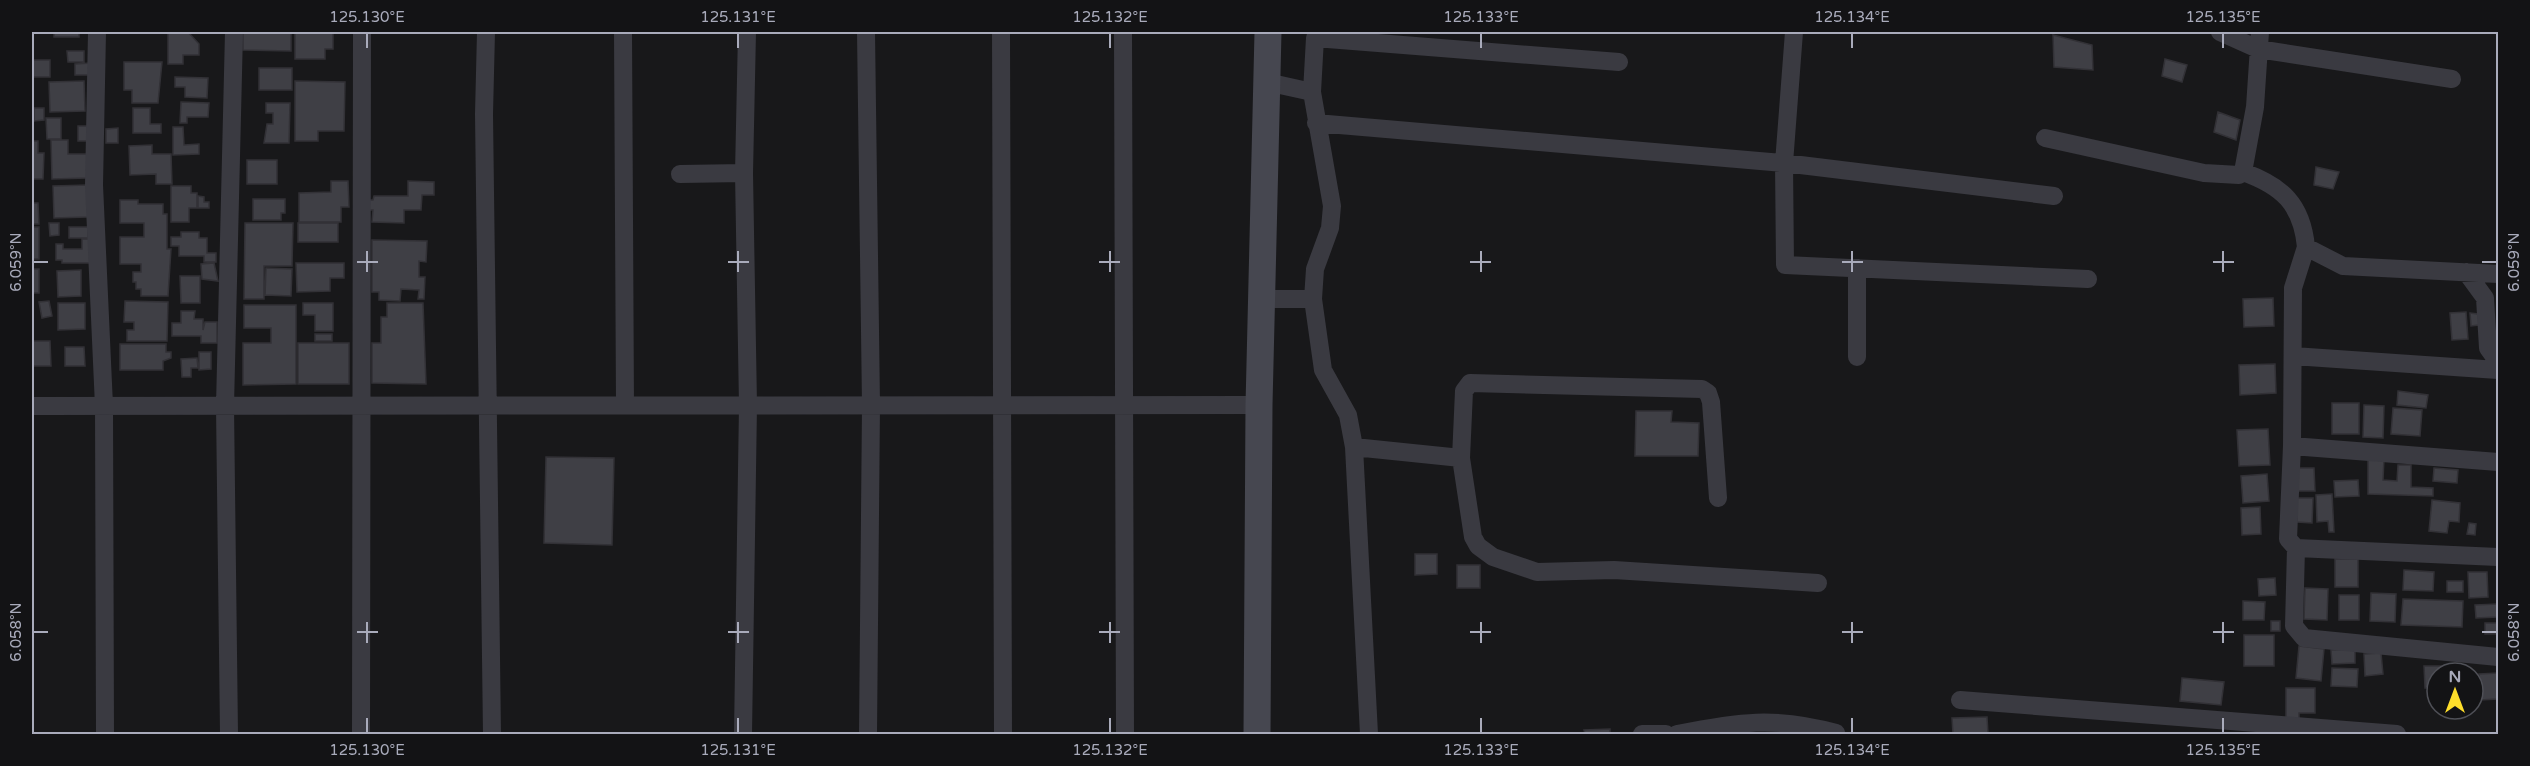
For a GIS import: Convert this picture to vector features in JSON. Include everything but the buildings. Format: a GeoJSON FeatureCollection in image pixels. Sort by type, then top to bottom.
{"type":"FeatureCollection","features":[{"type":"Feature","properties":{"kind":"street"},"geometry":{"type":"LineString","coordinates":[[97,32],[93,95],[94,185],[104,406],[105,735]]}},
{"type":"Feature","properties":{"kind":"street"},"geometry":{"type":"LineString","coordinates":[[230,735],[225,406],[234,32]]}},
{"type":"Feature","properties":{"kind":"street"},"geometry":{"type":"LineString","coordinates":[[361,735],[362,32]]}},
{"type":"Feature","properties":{"kind":"street"},"geometry":{"type":"LineString","coordinates":[[486,32],[484,114],[492,735]]}},
{"type":"Feature","properties":{"kind":"street"},"geometry":{"type":"LineString","coordinates":[[622,32],[625,405]]}},
{"type":"Feature","properties":{"kind":"street"},"geometry":{"type":"LineString","coordinates":[[742,735],[748,405],[744,173],[747,32]]}},
{"type":"Feature","properties":{"kind":"street"},"geometry":{"type":"LineString","coordinates":[[866,32],[871,405],[868,735]]}},
{"type":"Feature","properties":{"kind":"street"},"geometry":{"type":"LineString","coordinates":[[1001,32],[1004,405],[1003,735]]}},
{"type":"Feature","properties":{"kind":"street"},"geometry":{"type":"LineString","coordinates":[[1123,32],[1126,405],[1125,735]]}},
{"type":"Feature","properties":{"kind":"street"},"geometry":{"type":"LineString","coordinates":[[1257,735],[1259,405],[1268,32]]}},
{"type":"Feature","properties":{"kind":"street"},"geometry":{"type":"LineString","coordinates":[[1794,32],[1784,163],[1785,265],[2088,279]]}},
{"type":"Feature","properties":{"kind":"street"},"geometry":{"type":"LineString","coordinates":[[2220,32],[2452,79]]}},
{"type":"Feature","properties":{"kind":"street"},"geometry":{"type":"LineString","coordinates":[[1369,735],[1354,447],[1348,415],[1323,370],[1313,299],[1315,269],[1330,228],[1332,206],[1312,92],[1315,38],[1619,62]]}},
{"type":"Feature","properties":{"kind":"street"},"geometry":{"type":"LineString","coordinates":[[2243,172],[2255,107],[2259,40]]}},
{"type":"Feature","properties":{"kind":"street"},"geometry":{"type":"LineString","coordinates":[[1267,82],[1312,92]]}},
{"type":"Feature","properties":{"kind":"street"},"geometry":{"type":"LineString","coordinates":[[1316,123],[1784,163],[2054,196]]}},
{"type":"Feature","properties":{"kind":"street"},"geometry":{"type":"LineString","coordinates":[[2045,138],[2204,173],[2235,176],[2243,172],[2267,181],[2280,189],[2304,225],[2306,248],[2293,288],[2292,446],[2287,531],[2288,539],[2296,548],[2294,626],[2304,638],[2499,657]]}},
{"type":"Feature","properties":{"kind":"street"},"geometry":{"type":"LineString","coordinates":[[680,174],[744,173]]}},
{"type":"Feature","properties":{"kind":"street"},"geometry":{"type":"LineString","coordinates":[[2306,248],[2343,266],[2466,272],[2499,276],[2485,298]]}},
{"type":"Feature","properties":{"kind":"street"},"geometry":{"type":"LineString","coordinates":[[1857,267],[1857,357]]}},
{"type":"Feature","properties":{"kind":"street"},"geometry":{"type":"LineString","coordinates":[[2464,368],[2493,355],[2485,298],[2466,272]]}},
{"type":"Feature","properties":{"kind":"street"},"geometry":{"type":"LineString","coordinates":[[1262,299],[1313,299]]}},
{"type":"Feature","properties":{"kind":"street"},"geometry":{"type":"LineString","coordinates":[[2293,356],[2499,370]]}},
{"type":"Feature","properties":{"kind":"street"},"geometry":{"type":"LineString","coordinates":[[1718,498],[1711,402],[1708,393],[1702,389],[1470,383],[1464,391],[1461,459],[1473,537],[1478,546],[1493,557],[1536,572],[1614,570],[1818,583]]}},
{"type":"Feature","properties":{"kind":"street"},"geometry":{"type":"LineString","coordinates":[[32,406],[1259,405]]}},
{"type":"Feature","properties":{"kind":"street"},"geometry":{"type":"LineString","coordinates":[[2292,446],[2499,462]]}},
{"type":"Feature","properties":{"kind":"street"},"geometry":{"type":"LineString","coordinates":[[1354,447],[1461,459]]}},
{"type":"Feature","properties":{"kind":"street"},"geometry":{"type":"LineString","coordinates":[[2296,548],[2499,557]]}},
{"type":"Feature","properties":{"kind":"street"},"geometry":{"type":"LineString","coordinates":[[1960,700],[2239,728],[2397,735]]}},
{"type":"Feature","properties":{"kind":"street"},"geometry":{"type":"LineString","coordinates":[[1677,735],[1726,724],[1782,721],[1836,733]]}},
{"type":"Feature","properties":{"kind":"street"},"geometry":{"type":"LineString","coordinates":[[1642,735],[1666,735]]}}]}
